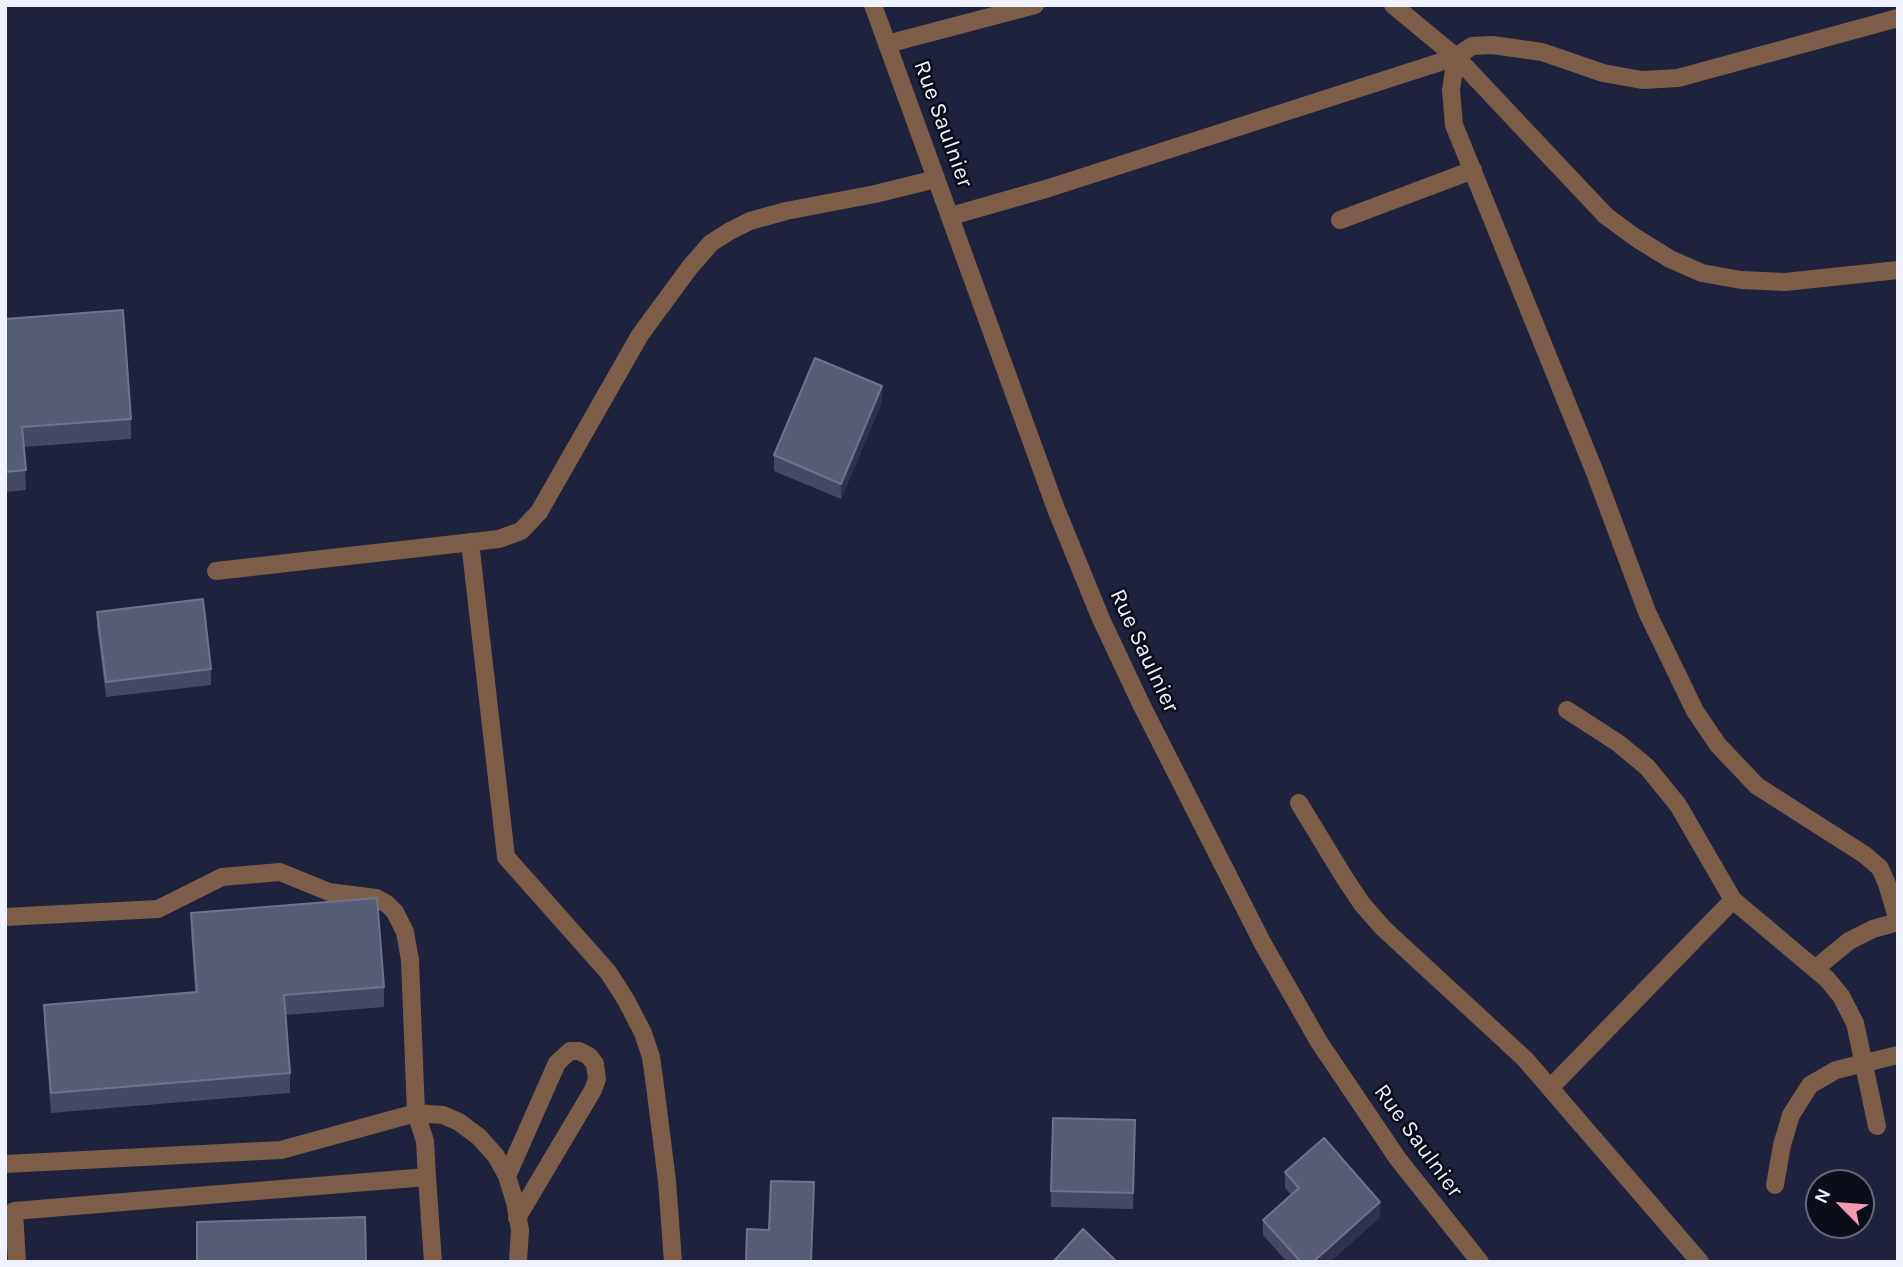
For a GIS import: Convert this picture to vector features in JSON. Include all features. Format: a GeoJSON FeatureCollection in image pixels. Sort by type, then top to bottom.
{"type":"FeatureCollection","features":[{"type":"Feature","properties":{"kind":"street","name":"Rue Saulnier"},"geometry":{"type":"LineString","coordinates":[[873,5],[1078,564],[1141,704],[1269,955],[1346,1083],[1398,1159],[1480,1262]]}},
{"type":"Feature","properties":{"kind":"street"},"geometry":{"type":"LineString","coordinates":[[887,44],[1035,5]]}},
{"type":"Feature","properties":{"kind":"street"},"geometry":{"type":"LineString","coordinates":[[1394,5],[1457,57],[1606,216],[1670,258],[1702,273],[1741,280],[1785,282],[1898,270]]}},
{"type":"Feature","properties":{"kind":"street"},"geometry":{"type":"LineString","coordinates":[[951,216],[1049,188],[1457,57],[1472,46],[1518,47],[1542,52],[1603,73],[1642,80],[1678,78],[1898,18]]}},
{"type":"Feature","properties":{"kind":"street"},"geometry":{"type":"LineString","coordinates":[[1457,57],[1451,90],[1454,125],[1589,457],[1647,612],[1695,710],[1718,745],[1757,786],[1865,855],[1880,869],[1887,884],[1898,921],[1849,941],[1815,969]]}},
{"type":"Feature","properties":{"kind":"street"},"geometry":{"type":"LineString","coordinates":[[1340,220],[1473,170]]}},
{"type":"Feature","properties":{"kind":"street"},"geometry":{"type":"LineString","coordinates":[[216,571],[499,539],[521,531],[539,512],[640,335],[711,243],[750,221],[936,179]]}},
{"type":"Feature","properties":{"kind":"street"},"geometry":{"type":"LineString","coordinates":[[470,542],[506,857],[608,972],[643,1033],[650,1056],[667,1181],[673,1262]]}},
{"type":"Feature","properties":{"kind":"street"},"geometry":{"type":"LineString","coordinates":[[1567,710],[1618,743],[1647,767],[1678,805],[1733,900],[1815,969],[1841,996],[1855,1023],[1877,1126]]}},
{"type":"Feature","properties":{"kind":"street"},"geometry":{"type":"LineString","coordinates":[[1299,803],[1350,886],[1376,920],[1525,1059],[1700,1262]]}},
{"type":"Feature","properties":{"kind":"street"},"geometry":{"type":"LineString","coordinates":[[5,917],[158,909],[222,877],[280,872],[328,892],[376,898],[387,904],[395,912],[405,932],[410,960],[416,1113],[425,1141],[433,1262]]}},
{"type":"Feature","properties":{"kind":"street"},"geometry":{"type":"LineString","coordinates":[[1550,1088],[1733,900]]}},
{"type":"Feature","properties":{"kind":"street"},"geometry":{"type":"LineString","coordinates":[[507,1176],[557,1063],[570,1051],[579,1051],[589,1056],[595,1065],[597,1079],[593,1090],[517,1218]]}},
{"type":"Feature","properties":{"kind":"street"},"geometry":{"type":"LineString","coordinates":[[1775,1185],[1791,1115],[1801,1095],[1810,1085],[1822,1076],[1898,1055]]}},
{"type":"Feature","properties":{"kind":"street"},"geometry":{"type":"LineString","coordinates":[[5,1164],[281,1150],[416,1113],[443,1115],[459,1122],[479,1137],[496,1156],[507,1176],[520,1230],[518,1262]]}},
{"type":"Feature","properties":{"kind":"street"},"geometry":{"type":"LineString","coordinates":[[17,1262],[14,1210],[427,1177]]}},
{"type":"Feature","properties":{"kind":"building"},"geometry":{"type":"Polygon","coordinates":[[[123,310],[131,419],[22,427],[26,470],[5,472],[5,319],[123,310]]]}},
{"type":"Feature","properties":{"kind":"building"},"geometry":{"type":"Polygon","coordinates":[[[815,358],[882,386],[841,484],[774,455],[815,358]]]}},
{"type":"Feature","properties":{"kind":"building"},"geometry":{"type":"Polygon","coordinates":[[[203,599],[211,669],[106,682],[97,612],[203,599]]]}},
{"type":"Feature","properties":{"kind":"building"},"geometry":{"type":"Polygon","coordinates":[[[377,898],[384,987],[284,995],[290,1073],[51,1093],[44,1005],[197,992],[191,913],[377,898]]]}},
{"type":"Feature","properties":{"kind":"building"},"geometry":{"type":"Polygon","coordinates":[[[1053,1118],[1135,1120],[1133,1193],[1051,1191],[1053,1118]]]}},
{"type":"Feature","properties":{"kind":"building"},"geometry":{"type":"Polygon","coordinates":[[[1324,1138],[1380,1202],[1313,1262],[1301,1262],[1263,1220],[1299,1188],[1285,1172],[1324,1138]]]}},
{"type":"Feature","properties":{"kind":"building"},"geometry":{"type":"Polygon","coordinates":[[[771,1181],[814,1182],[811,1262],[746,1262],[747,1229],[769,1230],[771,1181]]]}},
{"type":"Feature","properties":{"kind":"building"},"geometry":{"type":"Polygon","coordinates":[[[365,1217],[366,1262],[197,1262],[197,1222],[365,1217]]]}},
{"type":"Feature","properties":{"kind":"building"},"geometry":{"type":"Polygon","coordinates":[[[1083,1229],[1117,1262],[1053,1262],[1083,1229]]]}}]}
